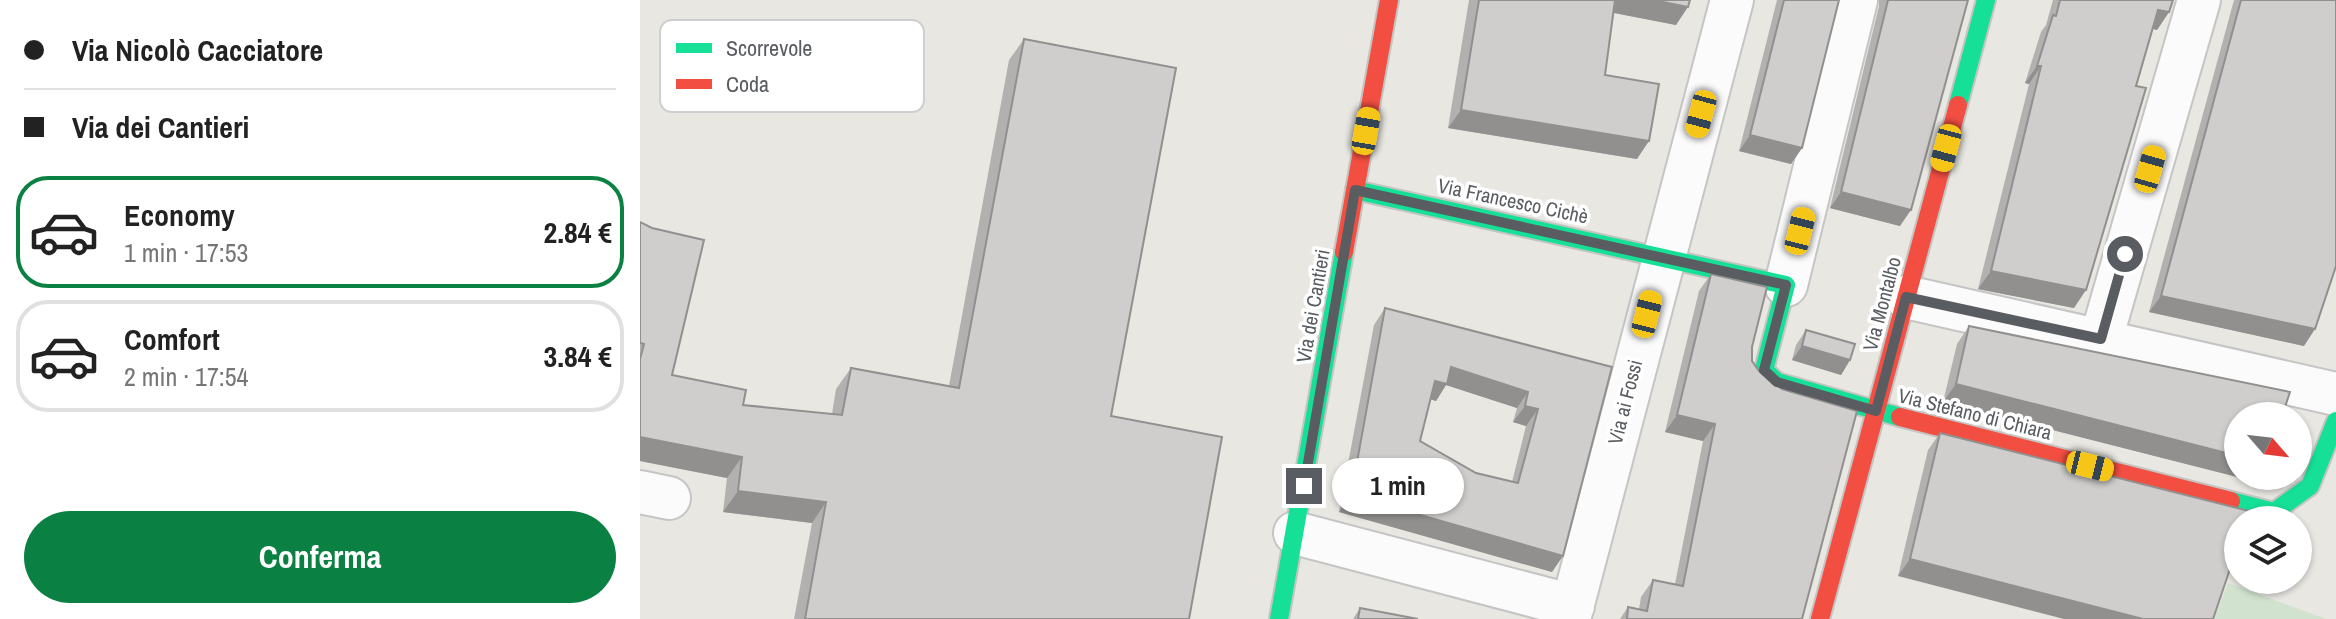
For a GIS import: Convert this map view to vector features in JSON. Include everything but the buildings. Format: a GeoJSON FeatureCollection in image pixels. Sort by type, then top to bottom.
{"type":"FeatureCollection","features":[{"type":"Feature","properties":{"kind":"street","name":"Via dei Cantieri"},"geometry":{"type":"LineString","coordinates":[[1279,619],[1389,0]]}},
{"type":"Feature","properties":{"kind":"street","name":"Via ai Fossi"},"geometry":{"type":"LineString","coordinates":[[1571,612],[1662,256],[1732,0]]}},
{"type":"Feature","properties":{"kind":"street"},"geometry":{"type":"LineString","coordinates":[[1786,285],[1856,0]]}},
{"type":"Feature","properties":{"kind":"street","name":"Via Montalbo"},"geometry":{"type":"LineString","coordinates":[[1820,619],[1986,0]]}},
{"type":"Feature","properties":{"kind":"street"},"geometry":{"type":"LineString","coordinates":[[2101,339],[2199,0]]}},
{"type":"Feature","properties":{"kind":"street","name":"Via Francesco Cichè"},"geometry":{"type":"LineString","coordinates":[[1355,190],[1786,285]]}},
{"type":"Feature","properties":{"kind":"street","name":"Via Stefano di Chiara"},"geometry":{"type":"LineString","coordinates":[[1786,285],[1764,370],[1777,382],[1876,411],[2274,512],[2310,486],[2336,421]]}},
{"type":"Feature","properties":{"kind":"street"},"geometry":{"type":"LineString","coordinates":[[1906,297],[2336,394]]}},
{"type":"Feature","properties":{"kind":"street"},"geometry":{"type":"LineString","coordinates":[[1295,533],[1571,612]]}},
{"type":"Feature","properties":{"kind":"green space"},"geometry":{"type":"Polygon","coordinates":[[[2224,593],[2258,594],[2326,619],[2214,619],[2224,593]]]}},
{"type":"Feature","properties":{"kind":"traffic: fast"},"geometry":{"type":"LineString","coordinates":[[1958,105],[1986,0]]}},
{"type":"Feature","properties":{"kind":"traffic: fast"},"geometry":{"type":"LineString","coordinates":[[1355,190],[1786,285],[1764,370],[1777,382],[1900,417]]}},
{"type":"Feature","properties":{"kind":"traffic: fast"},"geometry":{"type":"LineString","coordinates":[[1279,619],[1344,252]]}},
{"type":"Feature","properties":{"kind":"traffic: fast"},"geometry":{"type":"LineString","coordinates":[[2231,501],[2274,512],[2310,486],[2336,421]]}},
{"type":"Feature","properties":{"kind":"traffic: jam"},"geometry":{"type":"LineString","coordinates":[[1344,252],[1389,0]]}},
{"type":"Feature","properties":{"kind":"traffic: jam"},"geometry":{"type":"LineString","coordinates":[[1820,619],[1958,105]]}},
{"type":"Feature","properties":{"kind":"traffic: jam"},"geometry":{"type":"LineString","coordinates":[[1900,417],[2231,501]]}},
{"type":"Feature","properties":{"kind":"route"},"geometry":{"type":"LineString","coordinates":[[1304,486],[1355,190],[1786,285],[1764,370],[1777,382],[1876,411],[1906,297],[2101,339],[2125,254]]}}]}
